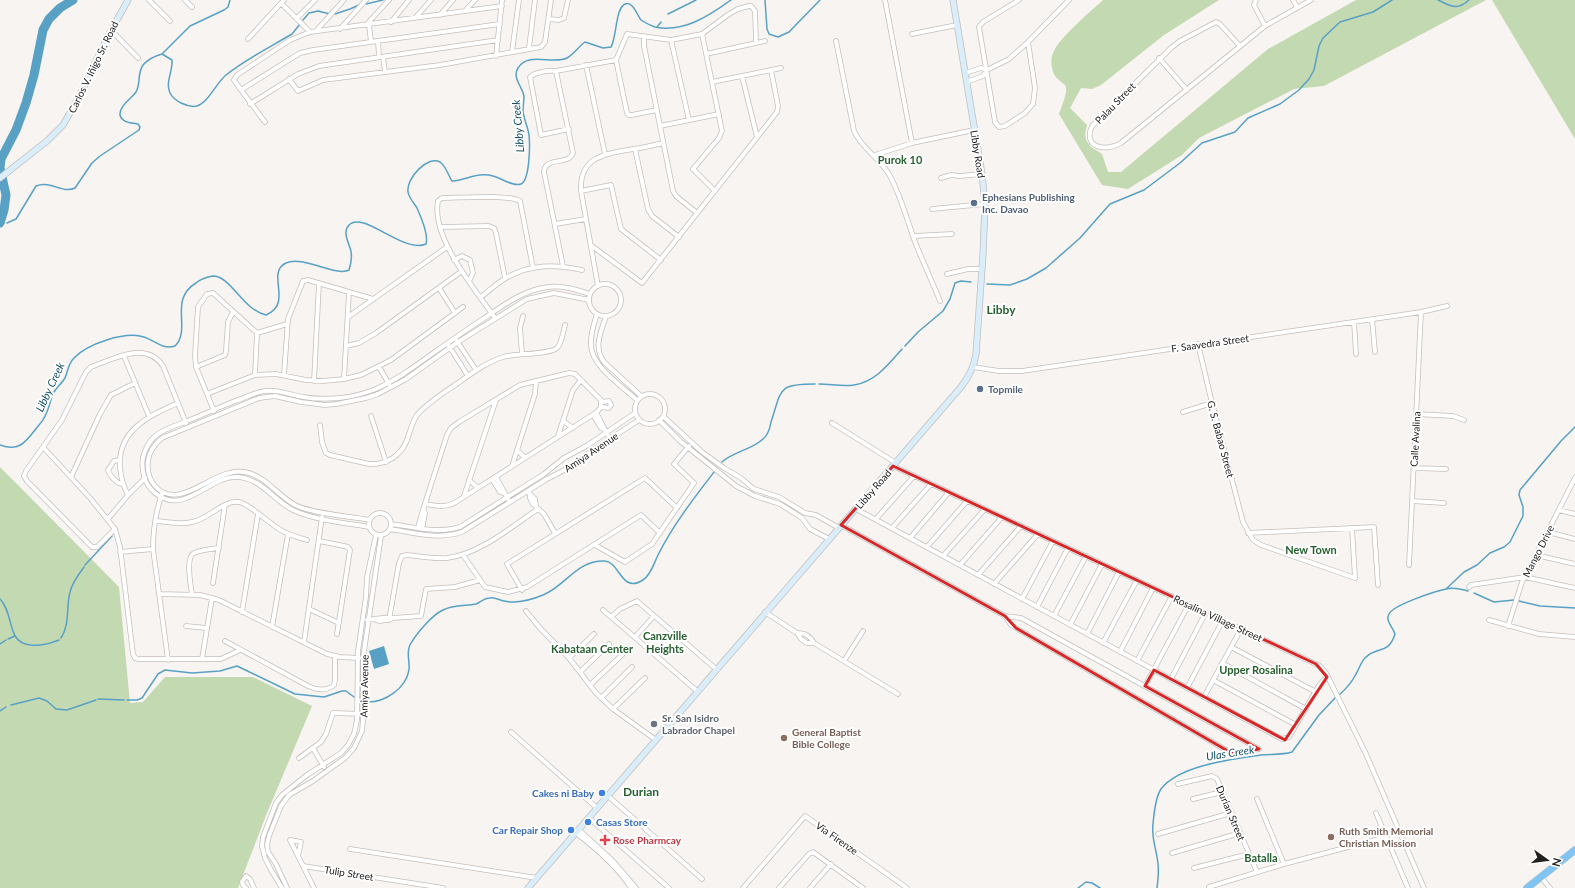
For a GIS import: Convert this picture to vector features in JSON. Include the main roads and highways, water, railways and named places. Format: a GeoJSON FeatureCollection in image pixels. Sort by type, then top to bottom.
{"type":"FeatureCollection","features":[{"type":"Feature","properties":{"kind":"highway"},"geometry":{"type":"LineString","coordinates":[[1527,888],[1575,850]]}},
{"type":"Feature","properties":{"kind":"main road","name":"Carlos V. Iñigo Sr. Road"},"geometry":{"type":"LineString","coordinates":[[0,178],[47,142],[63,125],[78,99],[128,0]]}},
{"type":"Feature","properties":{"kind":"main road","name":"Libby Road"},"geometry":{"type":"LineString","coordinates":[[528,888],[765,612],[895,464],[965,382],[973,367],[977,349],[985,204],[982,174],[953,2]]}},
{"type":"Feature","properties":{"kind":"water"},"geometry":{"type":"Polygon","coordinates":[[[384,646],[389,664],[374,669],[369,651],[384,646]]]}},
{"type":"Feature","properties":{"kind":"waterway"},"geometry":{"type":"LineString","coordinates":[[0,223],[6,195],[0,168],[1,159],[16,130],[26,103],[34,75],[43,30],[49,19],[60,8],[73,0]]}},
{"type":"Feature","properties":{"kind":"waterway"},"geometry":{"type":"LineString","coordinates":[[162,54],[190,26],[224,10],[228,7],[230,0]]}},
{"type":"Feature","properties":{"kind":"waterway"},"geometry":{"type":"LineString","coordinates":[[366,4],[383,0]]}},
{"type":"Feature","properties":{"kind":"waterway"},"geometry":{"type":"LineString","coordinates":[[668,14],[696,0]]}},
{"type":"Feature","properties":{"kind":"waterway","name":"Libby Creek"},"geometry":{"type":"LineString","coordinates":[[0,445],[6,447],[16,447],[28,439],[43,420],[51,398],[65,378],[72,360],[88,348],[107,340],[127,336],[144,337],[166,347],[175,346],[180,339],[182,331],[183,298],[188,290],[202,279],[213,276],[220,277],[226,281],[251,307],[266,315],[274,310],[278,303],[278,274],[280,268],[286,263],[293,261],[336,271],[349,270],[351,251],[346,231],[349,225],[355,222],[364,223],[406,243],[417,245],[426,244],[427,240],[424,226],[417,208],[408,192],[410,180],[424,165],[435,161],[440,162],[452,181],[478,175],[488,175],[518,185],[521,184],[526,176],[529,161],[529,140],[523,111],[524,96],[516,75],[516,72],[522,63],[534,59],[561,60],[567,58],[585,42],[603,48],[611,47],[619,11],[625,4],[633,6],[641,20],[644,22],[655,27],[676,28],[705,17],[731,0]]}},
{"type":"Feature","properties":{"kind":"waterway","name":"Libby Creek"},"geometry":{"type":"LineString","coordinates":[[765,0],[767,29],[769,34],[778,37],[789,32],[820,0]]}},
{"type":"Feature","properties":{"kind":"waterway"},"geometry":{"type":"LineString","coordinates":[[987,284],[1010,285],[1027,279],[1046,268],[1080,238],[1110,204],[1144,190],[1180,163],[1202,143],[1235,132],[1248,118],[1280,104],[1299,90],[1309,79],[1314,70],[1319,46],[1323,38],[1340,22],[1373,12],[1392,0]]}},
{"type":"Feature","properties":{"kind":"waterway"},"geometry":{"type":"LineString","coordinates":[[1438,0],[1450,6],[1461,5],[1469,0]]}},
{"type":"Feature","properties":{"kind":"waterway"},"geometry":{"type":"LineString","coordinates":[[335,14],[359,5]]}},
{"type":"Feature","properties":{"kind":"waterway"},"geometry":{"type":"LineString","coordinates":[[303,20],[309,13],[318,11],[330,14]]}},
{"type":"Feature","properties":{"kind":"waterway","name":"Libby Creek"},"geometry":{"type":"LineString","coordinates":[[657,27],[661,22]]}},
{"type":"Feature","properties":{"kind":"waterway"},"geometry":{"type":"LineString","coordinates":[[7,223],[16,219],[36,186],[47,185],[66,189],[75,188],[92,163],[139,130],[140,127],[138,124],[123,120],[120,112],[124,105],[136,92],[141,68],[149,59],[162,54],[172,60],[168,85],[170,93],[175,99],[182,103],[190,106],[197,106],[209,97],[219,82],[226,75],[250,58],[292,34],[300,24]]}},
{"type":"Feature","properties":{"kind":"waterway"},"geometry":{"type":"LineString","coordinates":[[0,224],[4,223]]}},
{"type":"Feature","properties":{"kind":"waterway"},"geometry":{"type":"LineString","coordinates":[[905,346],[918,332],[943,311],[950,299],[955,283],[961,281],[971,282]]}},
{"type":"Feature","properties":{"kind":"waterway"},"geometry":{"type":"LineString","coordinates":[[819,384],[846,386],[862,383],[881,372],[902,349]]}},
{"type":"Feature","properties":{"kind":"waterway"},"geometry":{"type":"LineString","coordinates":[[722,462],[732,455],[754,446],[765,437],[780,395],[787,387],[803,384],[815,384]]}},
{"type":"Feature","properties":{"kind":"waterway"},"geometry":{"type":"LineString","coordinates":[[1446,589],[1464,572],[1477,565],[1490,553],[1504,547],[1510,542],[1523,516],[1523,507],[1519,495],[1520,490],[1561,441],[1575,427]]}},
{"type":"Feature","properties":{"kind":"waterway"},"geometry":{"type":"LineString","coordinates":[[366,702],[373,702],[387,697],[394,693],[404,683],[409,670],[408,651],[410,645],[425,625],[439,612],[447,608],[476,604],[488,598],[514,602],[534,598],[551,591],[579,569],[595,562],[605,561],[610,563],[621,576],[630,583],[636,583],[643,580],[650,572],[677,522],[714,472]]}},
{"type":"Feature","properties":{"kind":"waterway"},"geometry":{"type":"LineString","coordinates":[[85,565],[112,536]]}},
{"type":"Feature","properties":{"kind":"waterway"},"geometry":{"type":"LineString","coordinates":[[61,638],[66,627],[71,589],[84,567]]}},
{"type":"Feature","properties":{"kind":"waterway","name":"Ulas Creek"},"geometry":{"type":"LineString","coordinates":[[1339,695],[1351,683],[1362,661],[1369,654],[1386,648],[1392,641],[1395,634],[1388,619],[1392,610],[1415,599],[1441,590],[1454,588],[1468,591]]}},
{"type":"Feature","properties":{"kind":"waterway"},"geometry":{"type":"LineString","coordinates":[[1474,593],[1494,602],[1514,600]]}},
{"type":"Feature","properties":{"kind":"waterway"},"geometry":{"type":"LineString","coordinates":[[0,599],[7,610],[13,631],[21,642],[39,645],[59,640]]}},
{"type":"Feature","properties":{"kind":"waterway"},"geometry":{"type":"LineString","coordinates":[[1519,601],[1540,606],[1575,608]]}},
{"type":"Feature","properties":{"kind":"waterway"},"geometry":{"type":"LineString","coordinates":[[8,639],[15,636]]}},
{"type":"Feature","properties":{"kind":"waterway"},"geometry":{"type":"LineString","coordinates":[[0,644],[6,640]]}},
{"type":"Feature","properties":{"kind":"waterway"},"geometry":{"type":"LineString","coordinates":[[127,700],[137,700],[142,698],[158,674],[165,670],[192,673],[220,671],[237,666],[295,694],[324,697],[346,691],[354,697]]}},
{"type":"Feature","properties":{"kind":"waterway"},"geometry":{"type":"LineString","coordinates":[[11,705],[39,698],[47,701],[56,709],[67,710],[96,700]]}},
{"type":"Feature","properties":{"kind":"waterway","name":"Ulas Creek"},"geometry":{"type":"LineString","coordinates":[[1157,888],[1158,867],[1153,840],[1153,829],[1154,811],[1161,789],[1169,781],[1180,774],[1208,764],[1261,755],[1284,754],[1292,752],[1319,715],[1335,698]]}},
{"type":"Feature","properties":{"kind":"waterway"},"geometry":{"type":"LineString","coordinates":[[98,699],[124,700]]}},
{"type":"Feature","properties":{"kind":"waterway"},"geometry":{"type":"LineString","coordinates":[[0,711],[6,707]]}},
{"type":"Feature","properties":{"kind":"waterway","name":"Ulas Creek"},"geometry":{"type":"LineString","coordinates":[[1078,888],[1086,882],[1092,883],[1100,888]]}},
{"type":"Feature","properties":{"kind":"place","name":"Ephesians Publishing Inc. Davao"},"geometry":{"type":"Point","coordinates":[974,203]}},
{"type":"Feature","properties":{"kind":"place","name":"Topmile"},"geometry":{"type":"Point","coordinates":[980,389]}},
{"type":"Feature","properties":{"kind":"place","name":"Sr. San Isidro Labrador Chapel"},"geometry":{"type":"Point","coordinates":[654,724]}},
{"type":"Feature","properties":{"kind":"place","name":"General Baptist Bible College"},"geometry":{"type":"Point","coordinates":[784,738]}},
{"type":"Feature","properties":{"kind":"place","name":"Cakes ni Baby"},"geometry":{"type":"Point","coordinates":[602,793]}},
{"type":"Feature","properties":{"kind":"place","name":"Casas Store"},"geometry":{"type":"Point","coordinates":[588,822]}},
{"type":"Feature","properties":{"kind":"place","name":"Car Repair Shop"},"geometry":{"type":"Point","coordinates":[571,830]}},
{"type":"Feature","properties":{"kind":"place","name":"Ruth Smith Memorial Christian Mission"},"geometry":{"type":"Point","coordinates":[1331,837]}},
{"type":"Feature","properties":{"kind":"place","name":"Rose Pharmcay"},"geometry":{"type":"Point","coordinates":[605,840]}},
{"type":"Feature","properties":{"kind":"district","name":"Purok 10"},"geometry":{"type":"Point","coordinates":[900,160]}},
{"type":"Feature","properties":{"kind":"district","name":"Libby"},"geometry":{"type":"Point","coordinates":[1001,310]}},
{"type":"Feature","properties":{"kind":"district","name":"New Town"},"geometry":{"type":"Point","coordinates":[1311,550]}},
{"type":"Feature","properties":{"kind":"district","name":"Canzville Heights"},"geometry":{"type":"Point","coordinates":[665,642]}},
{"type":"Feature","properties":{"kind":"district","name":"Kabataan Center"},"geometry":{"type":"Point","coordinates":[592,649]}},
{"type":"Feature","properties":{"kind":"district","name":"Upper Rosalina"},"geometry":{"type":"Point","coordinates":[1256,670]}},
{"type":"Feature","properties":{"kind":"district","name":"Durian"},"geometry":{"type":"Point","coordinates":[641,792]}},
{"type":"Feature","properties":{"kind":"district","name":"Batalla"},"geometry":{"type":"Point","coordinates":[1261,858]}}]}
